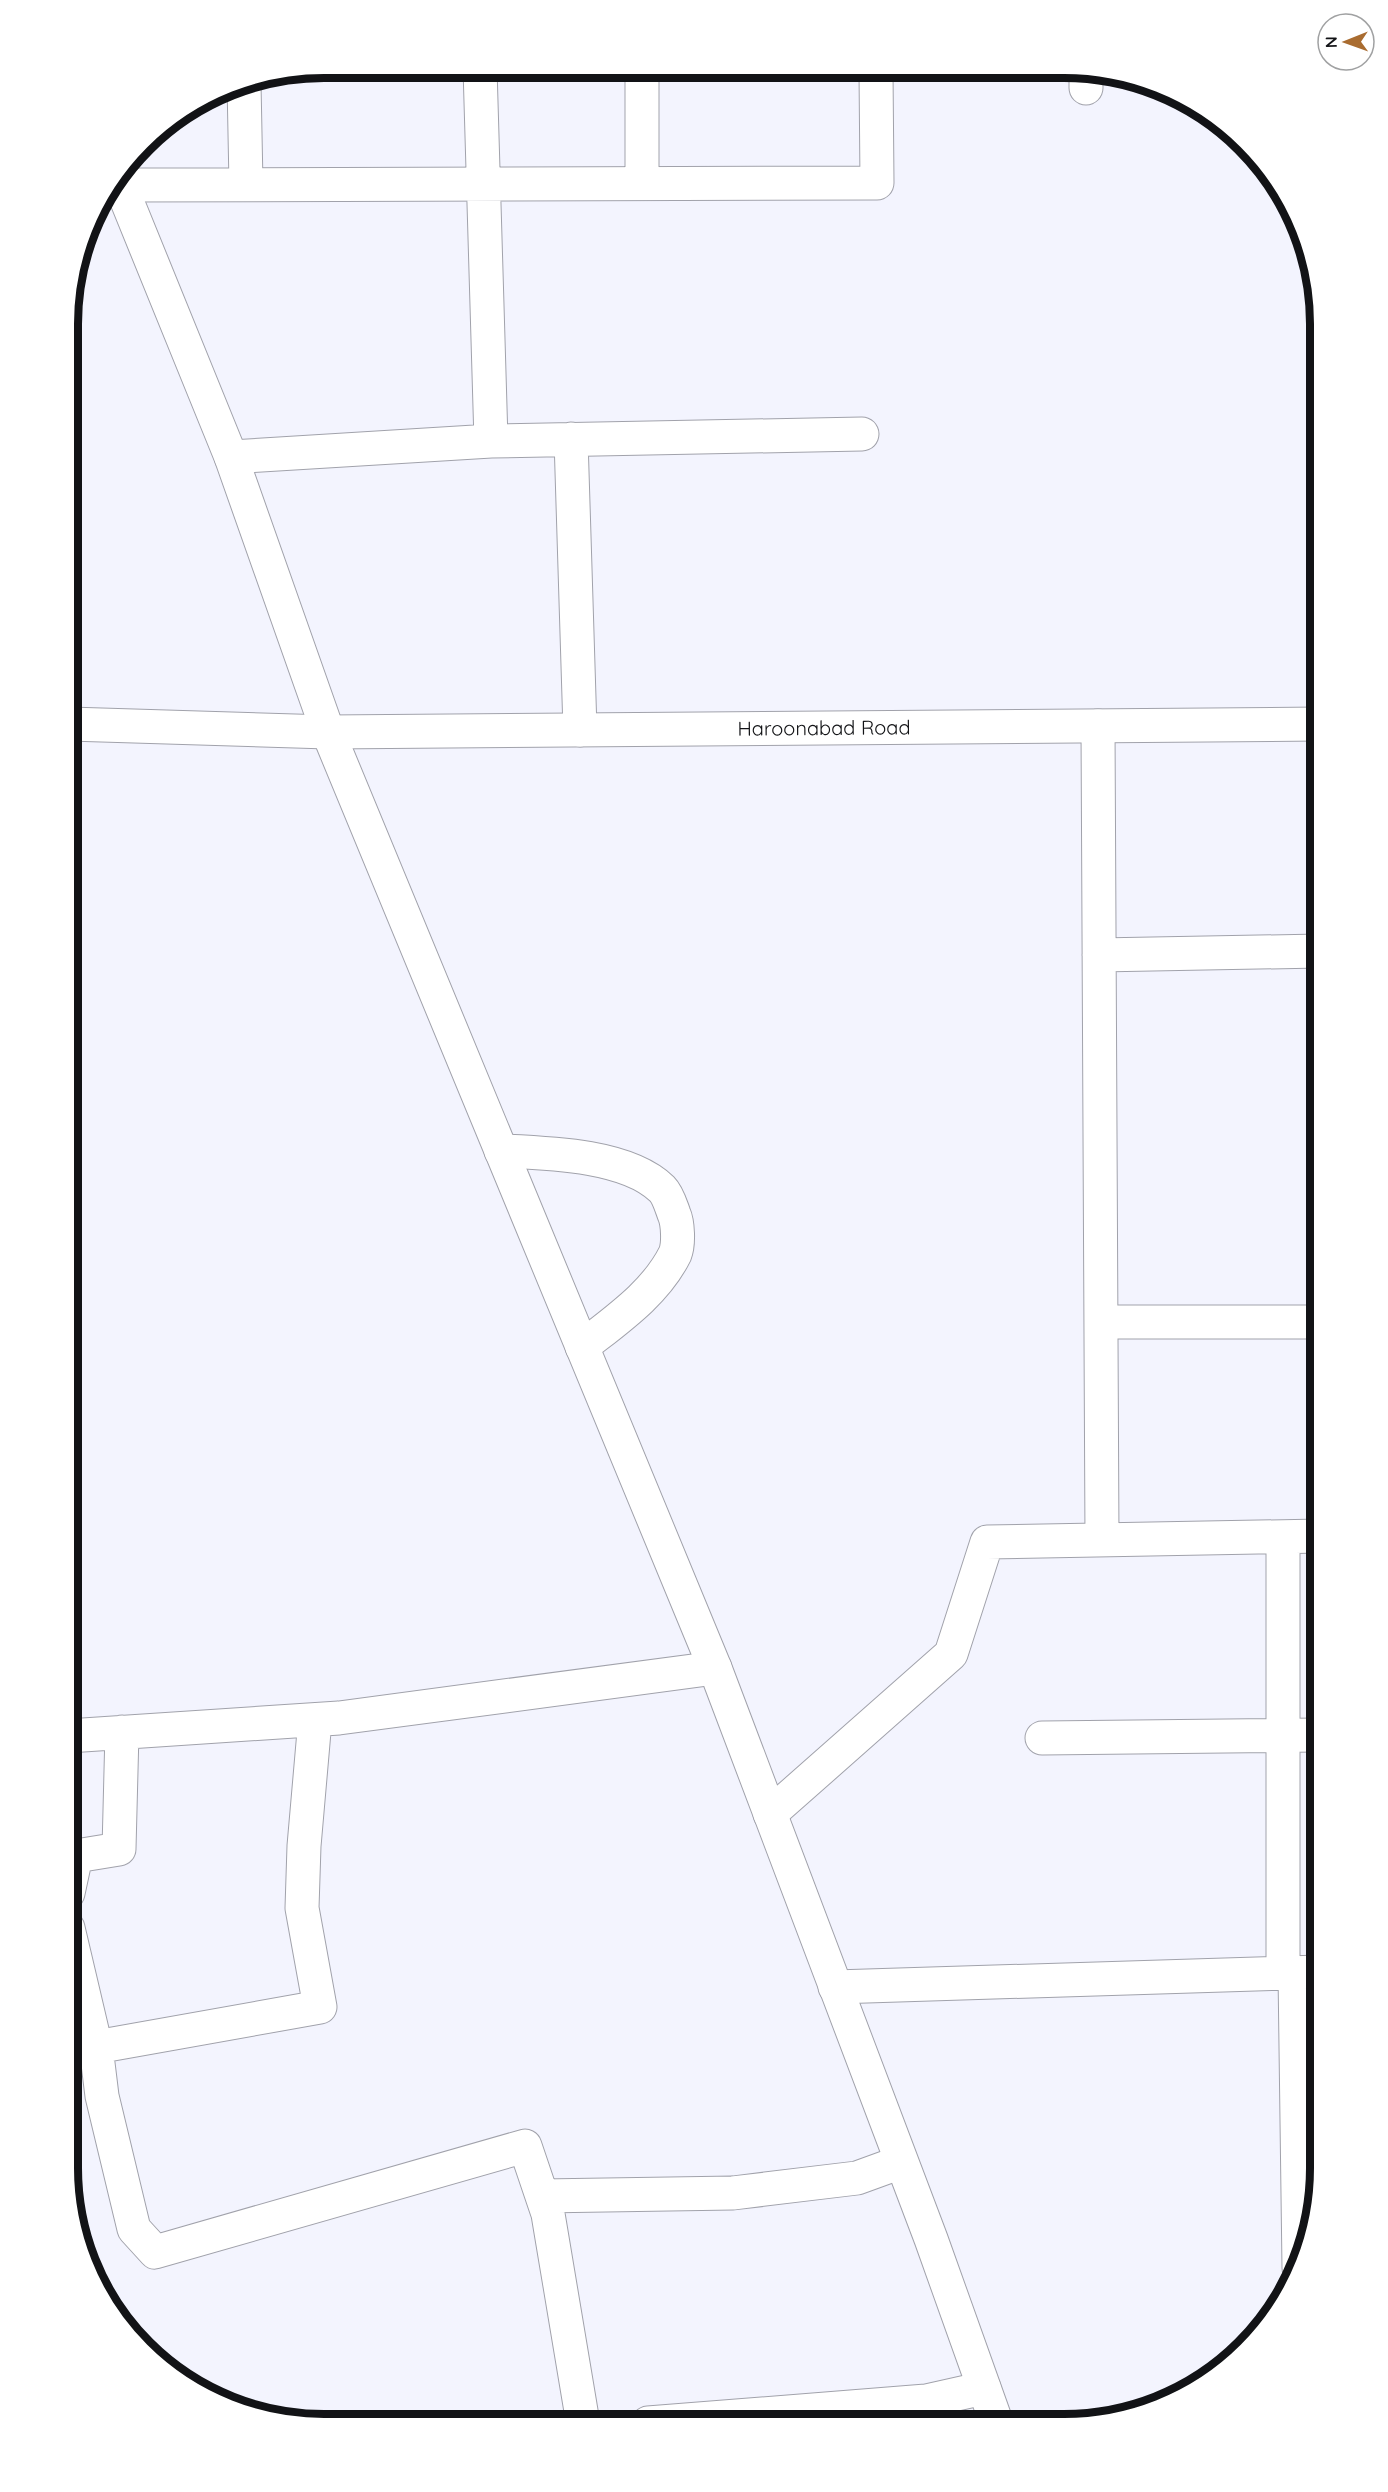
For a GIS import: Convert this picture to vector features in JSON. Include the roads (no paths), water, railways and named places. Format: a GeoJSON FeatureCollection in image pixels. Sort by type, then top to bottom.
{"type":"FeatureCollection","features":[{"type":"Feature","properties":{"kind":"street"},"geometry":{"type":"LineString","coordinates":[[480,78],[491,441]]}},
{"type":"Feature","properties":{"kind":"street"},"geometry":{"type":"LineString","coordinates":[[642,78],[642,183]]}},
{"type":"Feature","properties":{"kind":"street"},"geometry":{"type":"LineString","coordinates":[[124,182],[876,183],[876,78]]}},
{"type":"Feature","properties":{"kind":"street"},"geometry":{"type":"LineString","coordinates":[[244,91],[246,184]]}},
{"type":"Feature","properties":{"kind":"street"},"geometry":{"type":"LineString","coordinates":[[121,186],[231,457],[328,732],[715,1668],[993,2414]]}},
{"type":"Feature","properties":{"kind":"street"},"geometry":{"type":"LineString","coordinates":[[231,457],[491,441],[862,434]]}},
{"type":"Feature","properties":{"kind":"street"},"geometry":{"type":"LineString","coordinates":[[571,439],[580,730]]}},
{"type":"Feature","properties":{"kind":"street","name":"Haroonabad Road"},"geometry":{"type":"LineString","coordinates":[[78,724],[328,732],[1310,724]]}},
{"type":"Feature","properties":{"kind":"street"},"geometry":{"type":"LineString","coordinates":[[1098,726],[1102,1540]]}},
{"type":"Feature","properties":{"kind":"street"},"geometry":{"type":"LineString","coordinates":[[1099,955],[1310,951]]}},
{"type":"Feature","properties":{"kind":"street"},"geometry":{"type":"LineString","coordinates":[[501,1151],[555,1153],[594,1160],[641,1173],[664,1191],[677,1221],[676,1252],[655,1284],[623,1314],[582,1347]]}},
{"type":"Feature","properties":{"kind":"street"},"geometry":{"type":"LineString","coordinates":[[1101,1322],[1310,1322]]}},
{"type":"Feature","properties":{"kind":"street"},"geometry":{"type":"LineString","coordinates":[[770,1814],[951,1654],[987,1542],[1310,1536]]}},
{"type":"Feature","properties":{"kind":"street"},"geometry":{"type":"LineString","coordinates":[[1283,1537],[1282,1734],[1299,1973],[1299,2241]]}},
{"type":"Feature","properties":{"kind":"street"},"geometry":{"type":"LineString","coordinates":[[78,1735],[315,1720],[715,1668]]}},
{"type":"Feature","properties":{"kind":"street"},"geometry":{"type":"LineString","coordinates":[[96,2047],[320,2007],[302,1908],[304,1846],[315,1720]]}},
{"type":"Feature","properties":{"kind":"street"},"geometry":{"type":"LineString","coordinates":[[78,1856],[119,1849],[122,1732]]}},
{"type":"Feature","properties":{"kind":"street"},"geometry":{"type":"LineString","coordinates":[[1042,1738],[1310,1734]]}},
{"type":"Feature","properties":{"kind":"street"},"geometry":{"type":"LineString","coordinates":[[78,1970],[96,2047],[102,2096],[134,2229],[155,2252],[525,2146],[548,2214],[581,2414]]}},
{"type":"Feature","properties":{"kind":"street"},"geometry":{"type":"LineString","coordinates":[[835,1988],[1299,1973]]}},
{"type":"Feature","properties":{"kind":"street"},"geometry":{"type":"LineString","coordinates":[[542,2196],[734,2193],[856,2178],[901,2162]]}},
{"type":"Feature","properties":{"kind":"street"},"geometry":{"type":"LineString","coordinates":[[762,2414],[926,2401],[984,2388]]}}]}
